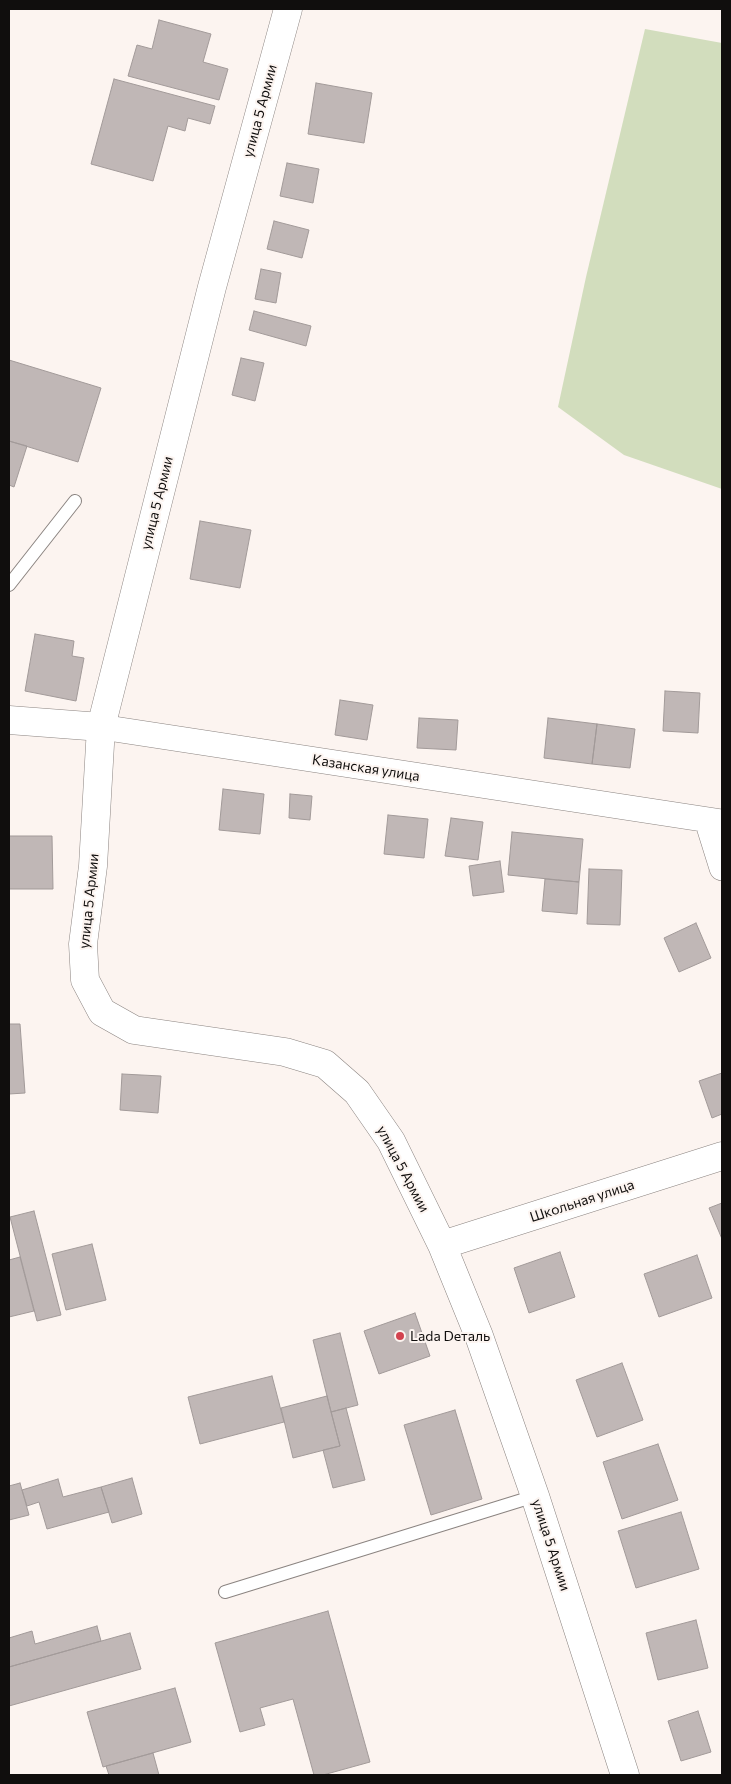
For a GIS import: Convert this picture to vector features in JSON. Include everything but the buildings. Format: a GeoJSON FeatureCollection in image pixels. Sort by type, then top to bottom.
{"type":"FeatureCollection","features":[{"type":"Feature","properties":{"kind":"main road","name":"улица 5 Армии"},"geometry":{"type":"LineString","coordinates":[[288,9],[212,287],[101,727],[93,866],[83,944],[86,980],[102,1012],[134,1030],[285,1052],[325,1064],[357,1092],[391,1141],[442,1245],[479,1336],[535,1496],[625,1775]]}},
{"type":"Feature","properties":{"kind":"main road","name":"Казанская улица"},"geometry":{"type":"LineString","coordinates":[[9,720],[101,727]]}},
{"type":"Feature","properties":{"kind":"main road","name":"Школьная улица"},"geometry":{"type":"LineString","coordinates":[[442,1245],[722,1156]]}},
{"type":"Feature","properties":{"kind":"street","name":"Казанская улица"},"geometry":{"type":"LineString","coordinates":[[101,727],[715,821]]}},
{"type":"Feature","properties":{"kind":"street"},"geometry":{"type":"LineString","coordinates":[[715,821],[722,868]]}},
{"type":"Feature","properties":{"kind":"lane"},"geometry":{"type":"LineString","coordinates":[[9,585],[74,501]]}},
{"type":"Feature","properties":{"kind":"lane"},"geometry":{"type":"LineString","coordinates":[[225,1592],[535,1496]]}},
{"type":"Feature","properties":{"kind":"green space"},"geometry":{"type":"Polygon","coordinates":[[[645,29],[722,43],[722,489],[624,455],[558,407],[586,277],[645,29]]]}},
{"type":"Feature","properties":{"kind":"place","name":"Lada Dеталь"},"geometry":{"type":"Point","coordinates":[400,1336]}}]}
